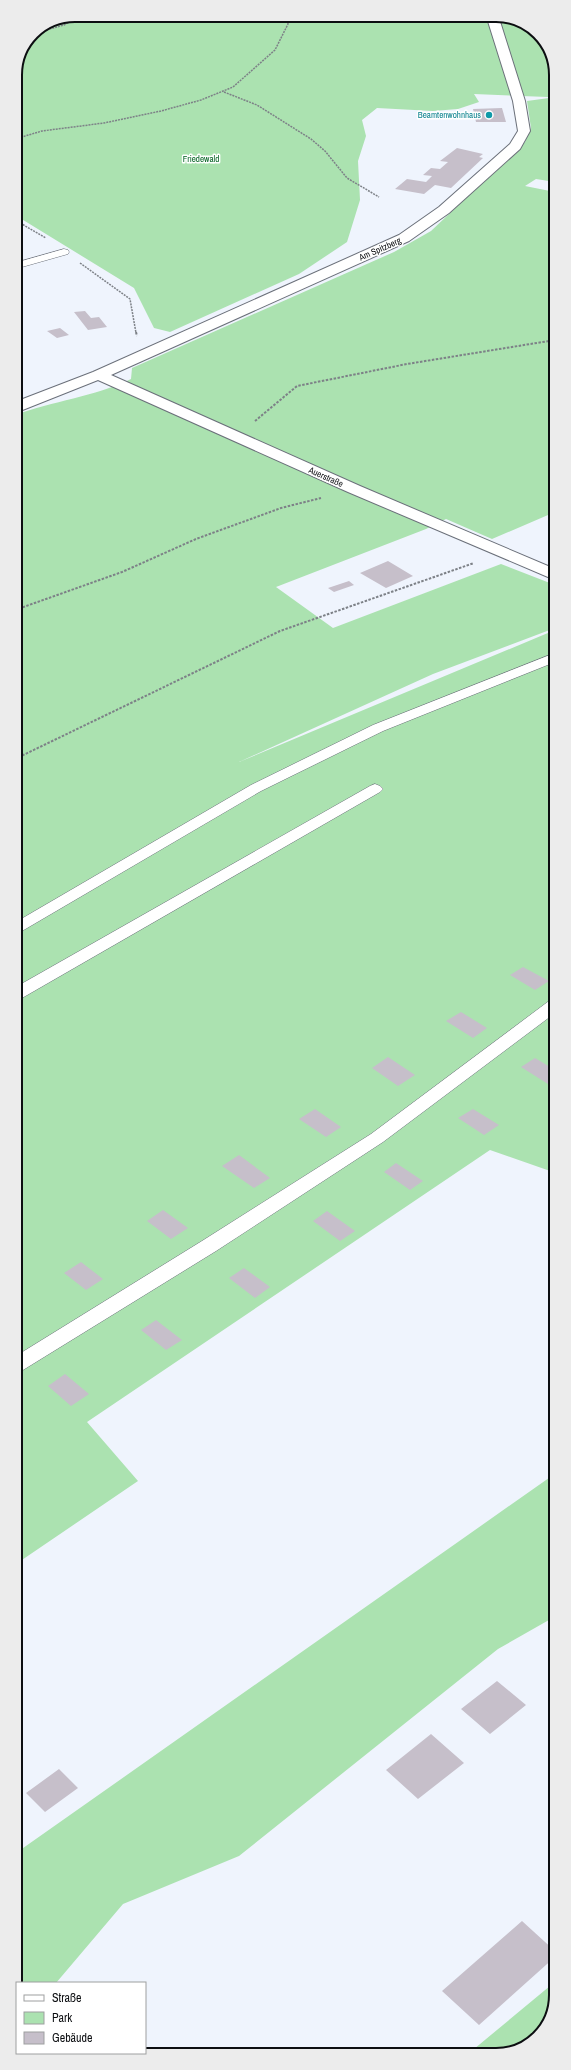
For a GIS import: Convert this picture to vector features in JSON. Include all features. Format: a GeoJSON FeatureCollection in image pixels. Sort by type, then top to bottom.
{"type":"FeatureCollection","features":[{"type":"Feature","properties":{"kind":"street","name":"Am Spitzberg"},"geometry":{"type":"LineString","coordinates":[[22,405],[98,375],[404,238],[444,210],[515,146],[524,131],[519,101],[494,22]]}},
{"type":"Feature","properties":{"kind":"street","name":"Auerstraße"},"geometry":{"type":"LineString","coordinates":[[98,375],[354,489],[549,572]]}},
{"type":"Feature","properties":{"kind":"lane"},"geometry":{"type":"LineString","coordinates":[[22,264],[64,252]]}},
{"type":"Feature","properties":{"kind":"lane"},"geometry":{"type":"LineString","coordinates":[[22,925],[264,784],[378,728],[549,659]]}},
{"type":"Feature","properties":{"kind":"lane"},"geometry":{"type":"LineString","coordinates":[[22,991],[375,789]]}},
{"type":"Feature","properties":{"kind":"lane"},"geometry":{"type":"LineString","coordinates":[[22,1361],[202,1250],[377,1138],[549,1009]]}},
{"type":"Feature","properties":{"kind":"path"},"geometry":{"type":"LineString","coordinates":[[22,136],[42,131],[104,123],[162,111],[201,100],[224,91],[233,87],[275,50],[288,22]]}},
{"type":"Feature","properties":{"kind":"path"},"geometry":{"type":"LineString","coordinates":[[48,30],[68,23]]}},
{"type":"Feature","properties":{"kind":"path"},"geometry":{"type":"LineString","coordinates":[[224,91],[257,105],[311,139],[325,151],[347,178],[378,197]]}},
{"type":"Feature","properties":{"kind":"path"},"geometry":{"type":"LineString","coordinates":[[22,224],[48,240],[130,299],[138,341],[152,351]]}},
{"type":"Feature","properties":{"kind":"path"},"geometry":{"type":"LineString","coordinates":[[237,437],[297,386],[407,364],[549,341]]}},
{"type":"Feature","properties":{"kind":"path"},"geometry":{"type":"LineString","coordinates":[[22,608],[122,572],[196,539],[281,508],[354,489]]}},
{"type":"Feature","properties":{"kind":"path"},"geometry":{"type":"LineString","coordinates":[[22,756],[280,631],[503,553]]}},
{"type":"Feature","properties":{"kind":"green space","name":"Friedewald"},"geometry":{"type":"Polygon","coordinates":[[[75,22],[500,22],[516,26],[526,31],[542,48],[548,64],[549,98],[474,94],[479,102],[458,109],[433,111],[377,108],[362,120],[366,136],[358,161],[360,200],[347,242],[299,274],[170,332],[154,328],[134,288],[22,219],[23,64],[31,45],[37,37],[45,31],[64,23],[75,22]]]}},
{"type":"Feature","properties":{"kind":"green space"},"geometry":{"type":"Polygon","coordinates":[[[549,98],[549,181],[536,179],[525,186],[549,191],[549,515],[492,539],[446,519],[426,529],[276,587],[333,628],[501,564],[549,583],[549,630],[433,674],[239,762],[549,633],[549,1171],[490,1150],[87,1422],[138,1481],[22,1560],[22,412],[88,395],[131,379],[132,368],[394,252],[431,231],[525,142],[531,128],[527,101],[549,98]]]}},
{"type":"Feature","properties":{"kind":"green space"},"geometry":{"type":"Polygon","coordinates":[[[549,1478],[549,1620],[498,1649],[239,1856],[123,1904],[57,1982],[22,1982],[22,1849],[549,1478]]]}},
{"type":"Feature","properties":{"kind":"green space"},"geometry":{"type":"Polygon","coordinates":[[[549,1987],[548,2006],[544,2019],[534,2033],[526,2039],[507,2047],[475,2048],[549,1987]]]}},
{"type":"Feature","properties":{"kind":"building","name":"Beamtenwohnhaus"},"geometry":{"type":"Polygon","coordinates":[[[502,108],[506,122],[476,122],[473,109],[502,108]]]}},
{"type":"Feature","properties":{"kind":"building"},"geometry":{"type":"Polygon","coordinates":[[[457,148],[483,154],[479,157],[483,158],[451,188],[435,185],[424,194],[395,189],[407,179],[426,182],[432,176],[423,175],[431,168],[440,169],[448,162],[440,161],[457,148]]]}},
{"type":"Feature","properties":{"kind":"building"},"geometry":{"type":"Polygon","coordinates":[[[85,311],[91,318],[99,317],[107,327],[88,330],[74,312],[85,311]]]}},
{"type":"Feature","properties":{"kind":"building"},"geometry":{"type":"Polygon","coordinates":[[[60,328],[69,335],[57,338],[47,331],[60,328]]]}},
{"type":"Feature","properties":{"kind":"building"},"geometry":{"type":"Polygon","coordinates":[[[388,561],[413,576],[386,588],[360,573],[388,561]]]}},
{"type":"Feature","properties":{"kind":"building"},"geometry":{"type":"Polygon","coordinates":[[[349,581],[354,585],[334,592],[328,588],[349,581]]]}},
{"type":"Feature","properties":{"kind":"building"},"geometry":{"type":"Polygon","coordinates":[[[523,967],[549,981],[535,990],[510,975],[523,967]]]}},
{"type":"Feature","properties":{"kind":"building"},"geometry":{"type":"Polygon","coordinates":[[[461,1012],[487,1028],[473,1038],[446,1021],[461,1012]]]}},
{"type":"Feature","properties":{"kind":"building"},"geometry":{"type":"Polygon","coordinates":[[[388,1057],[415,1075],[398,1086],[372,1068],[388,1057]]]}},
{"type":"Feature","properties":{"kind":"building"},"geometry":{"type":"Polygon","coordinates":[[[535,1058],[549,1066],[549,1083],[548,1084],[521,1067],[535,1058]]]}},
{"type":"Feature","properties":{"kind":"building"},"geometry":{"type":"Polygon","coordinates":[[[315,1109],[341,1127],[326,1137],[299,1119],[315,1109]]]}},
{"type":"Feature","properties":{"kind":"building"},"geometry":{"type":"Polygon","coordinates":[[[473,1109],[499,1125],[484,1135],[458,1118],[473,1109]]]}},
{"type":"Feature","properties":{"kind":"building"},"geometry":{"type":"Polygon","coordinates":[[[239,1155],[270,1178],[254,1188],[222,1166],[239,1155]]]}},
{"type":"Feature","properties":{"kind":"building"},"geometry":{"type":"Polygon","coordinates":[[[396,1163],[423,1181],[410,1190],[384,1172],[396,1163]]]}},
{"type":"Feature","properties":{"kind":"building"},"geometry":{"type":"Polygon","coordinates":[[[163,1210],[188,1228],[171,1239],[147,1221],[163,1210]]]}},
{"type":"Feature","properties":{"kind":"building"},"geometry":{"type":"Polygon","coordinates":[[[327,1211],[355,1231],[340,1241],[313,1221],[327,1211]]]}},
{"type":"Feature","properties":{"kind":"building"},"geometry":{"type":"Polygon","coordinates":[[[81,1262],[103,1279],[86,1290],[64,1273],[81,1262]]]}},
{"type":"Feature","properties":{"kind":"building"},"geometry":{"type":"Polygon","coordinates":[[[244,1268],[270,1287],[255,1298],[229,1278],[244,1268]]]}},
{"type":"Feature","properties":{"kind":"building"},"geometry":{"type":"Polygon","coordinates":[[[156,1320],[182,1340],[166,1350],[141,1330],[156,1320]]]}},
{"type":"Feature","properties":{"kind":"building"},"geometry":{"type":"Polygon","coordinates":[[[65,1374],[89,1394],[71,1406],[48,1386],[65,1374]]]}},
{"type":"Feature","properties":{"kind":"building"},"geometry":{"type":"Polygon","coordinates":[[[497,1681],[526,1705],[490,1734],[461,1709],[497,1681]]]}},
{"type":"Feature","properties":{"kind":"building"},"geometry":{"type":"Polygon","coordinates":[[[431,1734],[464,1763],[418,1799],[386,1770],[431,1734]]]}},
{"type":"Feature","properties":{"kind":"building"},"geometry":{"type":"Polygon","coordinates":[[[59,1769],[78,1788],[45,1812],[26,1793],[59,1769]]]}},
{"type":"Feature","properties":{"kind":"building"},"geometry":{"type":"Polygon","coordinates":[[[522,1921],[549,1946],[549,1962],[479,2025],[442,1991],[522,1921]]]}},
{"type":"Feature","properties":{"kind":"place","name":"Beamtenwohnhaus"},"geometry":{"type":"Point","coordinates":[489,115]}}]}
